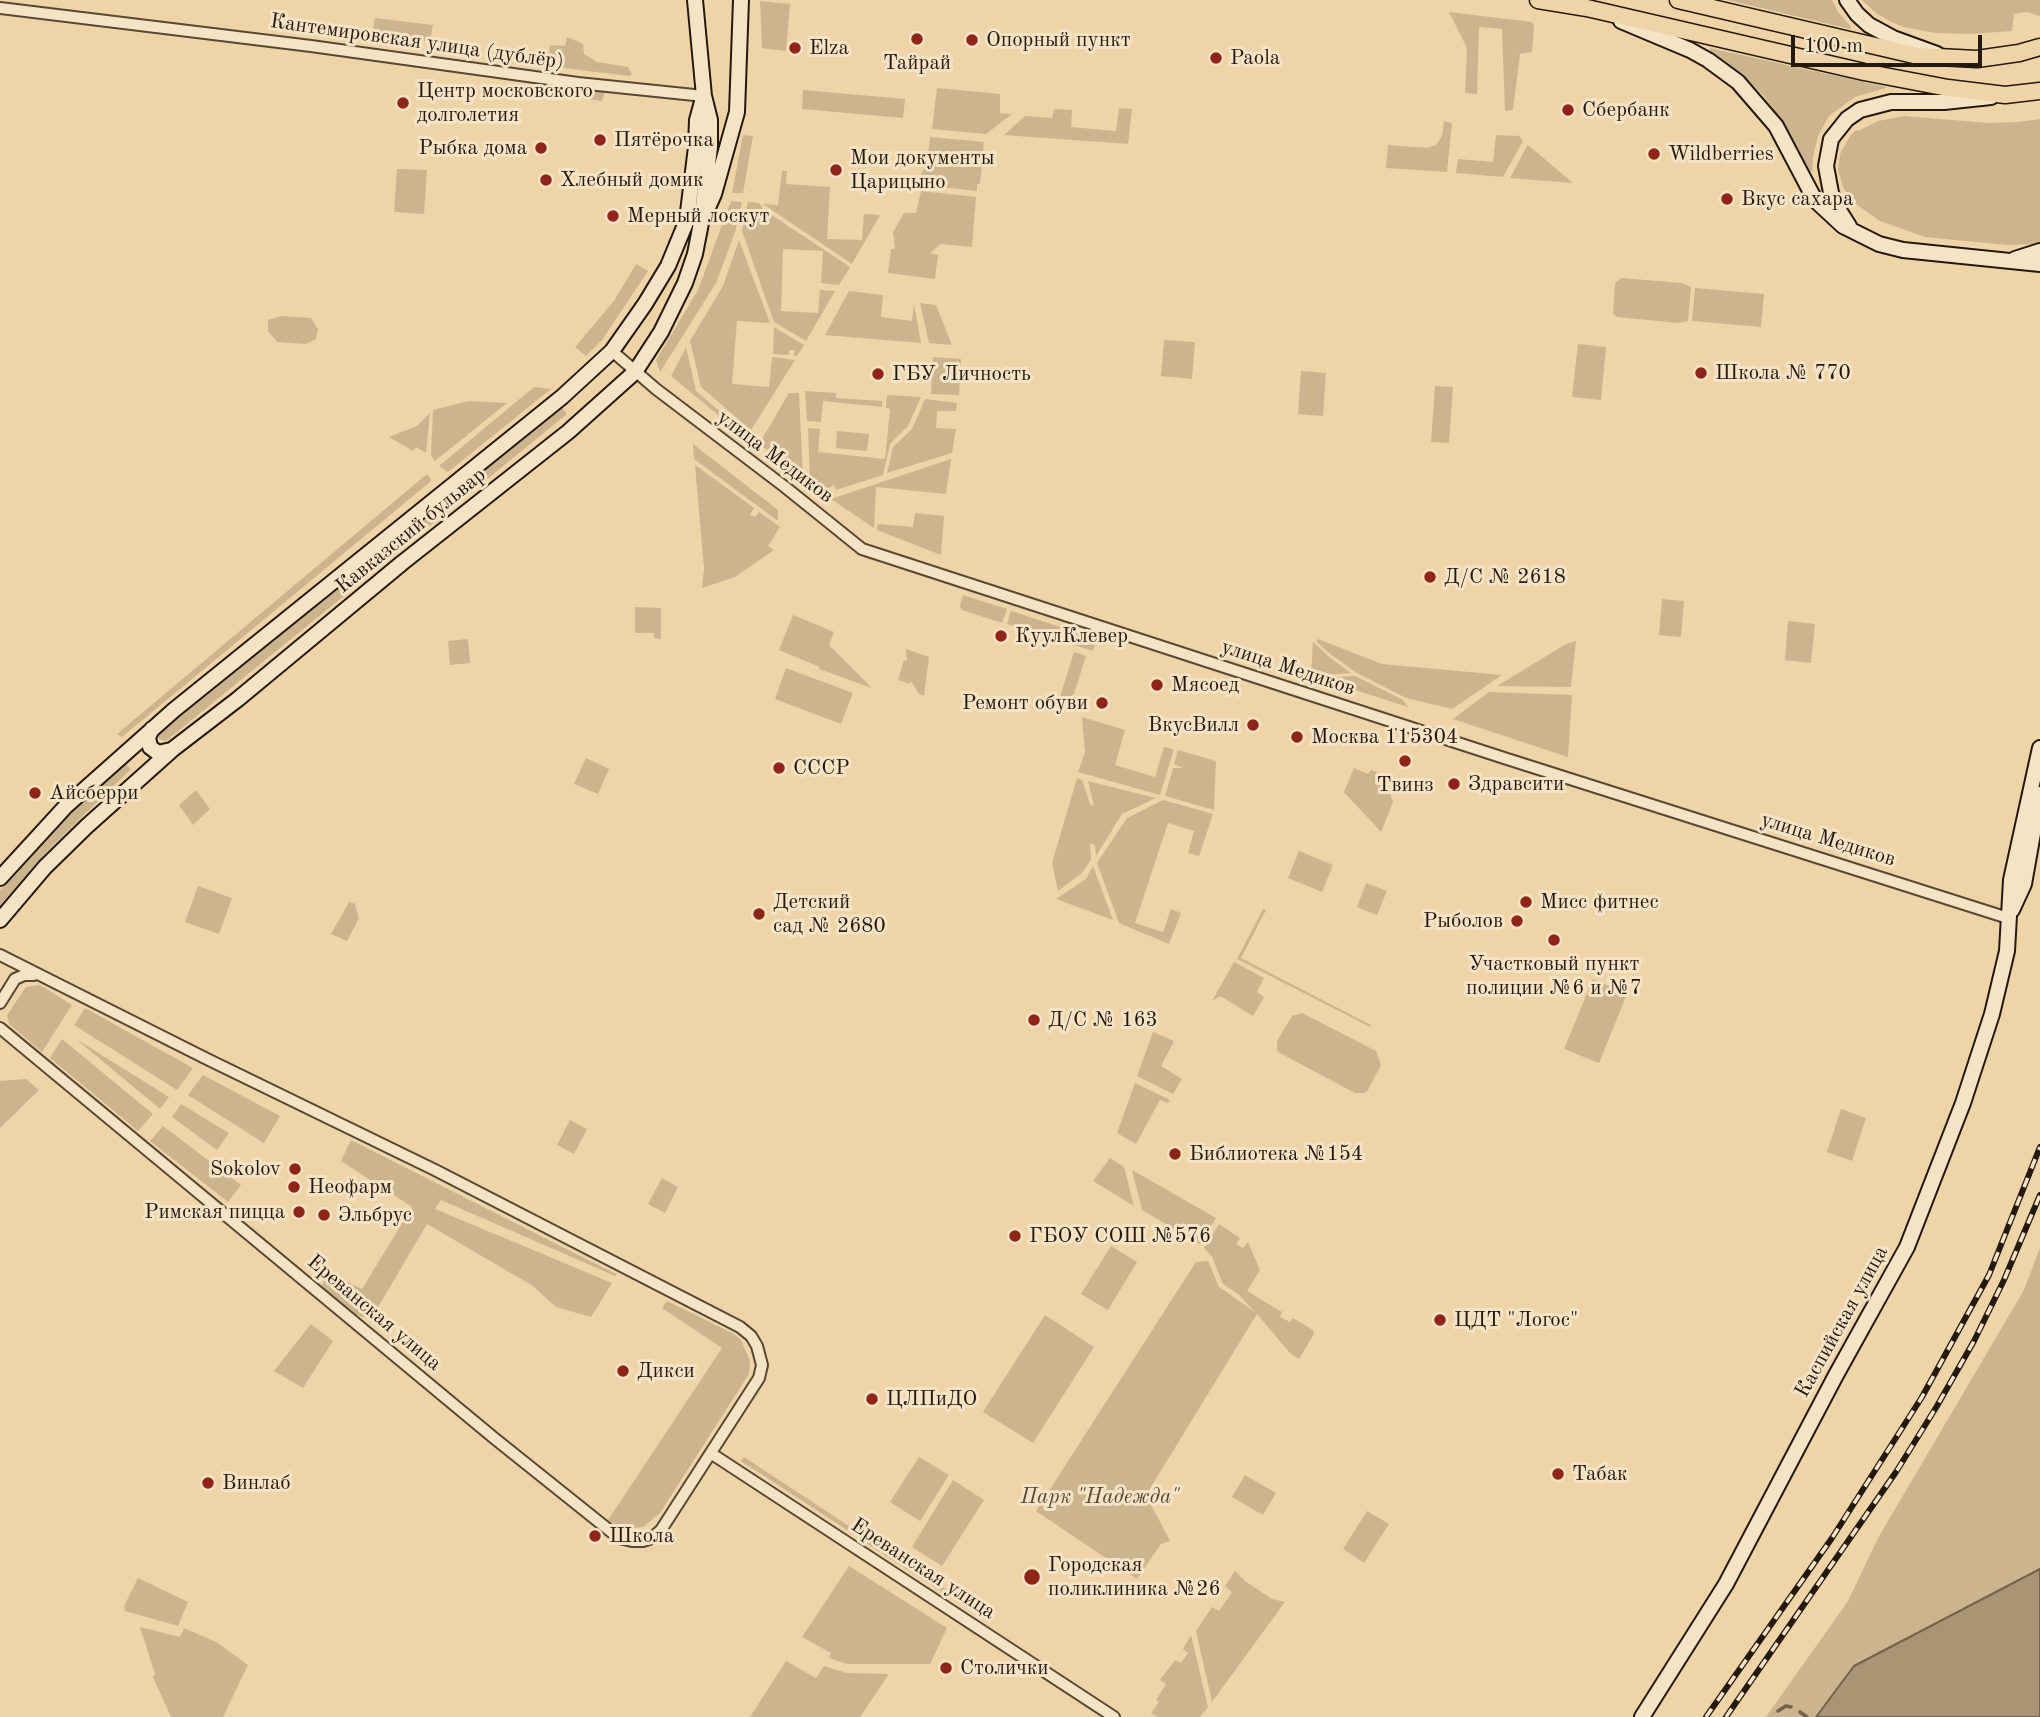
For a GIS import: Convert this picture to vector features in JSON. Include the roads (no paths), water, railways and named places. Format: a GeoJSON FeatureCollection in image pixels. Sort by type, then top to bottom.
{"type":"FeatureCollection","features":[{"type":"Feature","properties":{"kind":"main road","name":"Кавказский бульвар"},"geometry":{"type":"LineString","coordinates":[[0,920],[45,867],[173,749],[239,699],[402,563],[568,432],[635,372],[661,331],[685,283],[695,254],[701,223],[710,147],[710,120],[704,96],[695,0]]}},
{"type":"Feature","properties":{"kind":"main road"},"geometry":{"type":"LineString","coordinates":[[701,223],[714,194],[737,112],[741,0]]}},
{"type":"Feature","properties":{"kind":"main road"},"geometry":{"type":"LineString","coordinates":[[1538,0],[1587,8],[1864,72],[2005,95]]}},
{"type":"Feature","properties":{"kind":"main road"},"geometry":{"type":"LineString","coordinates":[[1678,0],[1917,56],[1955,60],[1998,57],[2040,47]]}},
{"type":"Feature","properties":{"kind":"main road"},"geometry":{"type":"LineString","coordinates":[[1847,0],[1869,25],[1893,38],[1955,60]]}},
{"type":"Feature","properties":{"kind":"main road"},"geometry":{"type":"LineString","coordinates":[[1587,8],[1690,50],[1738,82],[1776,126],[1815,200],[1833,219],[1855,232],[1879,244],[1903,250],[2040,264]]}},
{"type":"Feature","properties":{"kind":"main road"},"geometry":{"type":"LineString","coordinates":[[1855,232],[1837,207],[1831,193],[1826,166],[1831,139],[1847,119],[1872,105],[1891,102],[1944,102],[2040,91]]}},
{"type":"Feature","properties":{"kind":"main road","name":"Кавказский бульвар"},"geometry":{"type":"LineString","coordinates":[[0,878],[66,806],[152,729],[562,397],[612,351],[668,266],[687,220],[697,120],[704,96]]}},
{"type":"Feature","properties":{"kind":"main road"},"geometry":{"type":"LineString","coordinates":[[2011,261],[2040,251]]}},
{"type":"Feature","properties":{"kind":"main road"},"geometry":{"type":"LineString","coordinates":[[152,729],[148,737],[150,747],[159,753],[173,749]]}},
{"type":"Feature","properties":{"kind":"main road","name":"Каспийская улица"},"geometry":{"type":"LineString","coordinates":[[1642,1717],[1727,1584],[1836,1375],[1907,1247],[1964,1102],[1985,1036],[2007,951],[2011,880],[2040,748]]}},
{"type":"Feature","properties":{"kind":"main road"},"geometry":{"type":"LineString","coordinates":[[115,763],[124,759],[134,761],[139,770],[135,784]]}},
{"type":"Feature","properties":{"kind":"main road","name":"Каспийская улица"},"geometry":{"type":"LineString","coordinates":[[2008,918],[2024,884],[2040,794]]}},
{"type":"Feature","properties":{"kind":"street","name":"Кантемировская улица (дублёр)"},"geometry":{"type":"LineString","coordinates":[[0,8],[578,83],[704,96]]}},
{"type":"Feature","properties":{"kind":"street","name":"улица Медиков"},"geometry":{"type":"LineString","coordinates":[[612,351],[635,372],[862,549],[2008,918]]}},
{"type":"Feature","properties":{"kind":"street","name":"Ереванская улица"},"geometry":{"type":"LineString","coordinates":[[0,955],[435,1170],[740,1326],[757,1346],[762,1365],[761,1373],[712,1454],[657,1535],[643,1541],[619,1538],[494,1438],[0,1028]]}},
{"type":"Feature","properties":{"kind":"street"},"geometry":{"type":"LineString","coordinates":[[0,1003],[15,979],[24,975],[37,975]]}},
{"type":"Feature","properties":{"kind":"street","name":"Ереванская улица"},"geometry":{"type":"LineString","coordinates":[[712,1454],[1114,1717]]}},
{"type":"Feature","properties":{"kind":"waterway"},"geometry":{"type":"LineString","coordinates":[[1778,1711],[1786,1706],[1791,1707]]}},
{"type":"Feature","properties":{"kind":"waterway"},"geometry":{"type":"LineString","coordinates":[[1800,1712],[1807,1717]]}},
{"type":"Feature","properties":{"kind":"railway"},"geometry":{"type":"LineString","coordinates":[[1706,1717],[1832,1538],[1922,1397],[1989,1275],[2040,1147]]}},
{"type":"Feature","properties":{"kind":"railway"},"geometry":{"type":"LineString","coordinates":[[1726,1717],[1896,1472],[1937,1406],[1974,1341],[2004,1280],[2040,1195]]}},
{"type":"Feature","properties":{"kind":"place","name":"Тайрай"},"geometry":{"type":"Point","coordinates":[917,39]}},
{"type":"Feature","properties":{"kind":"place","name":"Опорный пункт"},"geometry":{"type":"Point","coordinates":[972,40]}},
{"type":"Feature","properties":{"kind":"place","name":"Elza"},"geometry":{"type":"Point","coordinates":[795,48]}},
{"type":"Feature","properties":{"kind":"place","name":"Paola"},"geometry":{"type":"Point","coordinates":[1216,58]}},
{"type":"Feature","properties":{"kind":"place","name":"Центр московского долголетия"},"geometry":{"type":"Point","coordinates":[403,103]}},
{"type":"Feature","properties":{"kind":"place","name":"Сбербанк"},"geometry":{"type":"Point","coordinates":[1568,110]}},
{"type":"Feature","properties":{"kind":"place","name":"Пятёрочка"},"geometry":{"type":"Point","coordinates":[600,140]}},
{"type":"Feature","properties":{"kind":"place","name":"Рыбка дома"},"geometry":{"type":"Point","coordinates":[541,148]}},
{"type":"Feature","properties":{"kind":"place","name":"Wildberries"},"geometry":{"type":"Point","coordinates":[1654,154]}},
{"type":"Feature","properties":{"kind":"place","name":"Мои документы Царицыно"},"geometry":{"type":"Point","coordinates":[836,170]}},
{"type":"Feature","properties":{"kind":"place","name":"Хлебный домик"},"geometry":{"type":"Point","coordinates":[546,180]}},
{"type":"Feature","properties":{"kind":"place","name":"Вкус сахара"},"geometry":{"type":"Point","coordinates":[1727,199]}},
{"type":"Feature","properties":{"kind":"place","name":"Мерный лоскут"},"geometry":{"type":"Point","coordinates":[613,216]}},
{"type":"Feature","properties":{"kind":"place","name":"Школа № 770"},"geometry":{"type":"Point","coordinates":[1701,373]}},
{"type":"Feature","properties":{"kind":"place","name":"ГБУ Личность"},"geometry":{"type":"Point","coordinates":[878,374]}},
{"type":"Feature","properties":{"kind":"place","name":"Д/C № 2618"},"geometry":{"type":"Point","coordinates":[1430,577]}},
{"type":"Feature","properties":{"kind":"place","name":"КуулКлевер"},"geometry":{"type":"Point","coordinates":[1001,636]}},
{"type":"Feature","properties":{"kind":"place","name":"Мясоед"},"geometry":{"type":"Point","coordinates":[1157,685]}},
{"type":"Feature","properties":{"kind":"place","name":"Ремонт обуви"},"geometry":{"type":"Point","coordinates":[1102,703]}},
{"type":"Feature","properties":{"kind":"place","name":"ВкусВилл"},"geometry":{"type":"Point","coordinates":[1253,725]}},
{"type":"Feature","properties":{"kind":"place","name":"Москва 115304"},"geometry":{"type":"Point","coordinates":[1297,737]}},
{"type":"Feature","properties":{"kind":"place","name":"Твинз"},"geometry":{"type":"Point","coordinates":[1405,761]}},
{"type":"Feature","properties":{"kind":"place","name":"СССР"},"geometry":{"type":"Point","coordinates":[779,768]}},
{"type":"Feature","properties":{"kind":"place","name":"Здравсити"},"geometry":{"type":"Point","coordinates":[1454,784]}},
{"type":"Feature","properties":{"kind":"place","name":"Айсберри"},"geometry":{"type":"Point","coordinates":[35,793]}},
{"type":"Feature","properties":{"kind":"place","name":"Мисс фитнес"},"geometry":{"type":"Point","coordinates":[1526,902]}},
{"type":"Feature","properties":{"kind":"place","name":"Детский сад № 2680"},"geometry":{"type":"Point","coordinates":[759,914]}},
{"type":"Feature","properties":{"kind":"place","name":"Рыболов"},"geometry":{"type":"Point","coordinates":[1517,921]}},
{"type":"Feature","properties":{"kind":"place","name":"Участковый пункт полиции №6 и №7"},"geometry":{"type":"Point","coordinates":[1554,940]}},
{"type":"Feature","properties":{"kind":"place","name":"Д/C № 163"},"geometry":{"type":"Point","coordinates":[1034,1020]}},
{"type":"Feature","properties":{"kind":"place","name":"Библиотека №154"},"geometry":{"type":"Point","coordinates":[1175,1154]}},
{"type":"Feature","properties":{"kind":"place","name":"Sokolov"},"geometry":{"type":"Point","coordinates":[295,1169]}},
{"type":"Feature","properties":{"kind":"place","name":"Неофарм"},"geometry":{"type":"Point","coordinates":[294,1187]}},
{"type":"Feature","properties":{"kind":"place","name":"Римская пицца"},"geometry":{"type":"Point","coordinates":[299,1212]}},
{"type":"Feature","properties":{"kind":"place","name":"Эльбрус"},"geometry":{"type":"Point","coordinates":[324,1215]}},
{"type":"Feature","properties":{"kind":"place","name":"ГБОУ СОШ №576"},"geometry":{"type":"Point","coordinates":[1015,1236]}},
{"type":"Feature","properties":{"kind":"place","name":"ЦДТ \"Логос\""},"geometry":{"type":"Point","coordinates":[1440,1320]}},
{"type":"Feature","properties":{"kind":"place","name":"Дикси"},"geometry":{"type":"Point","coordinates":[623,1371]}},
{"type":"Feature","properties":{"kind":"place","name":"ЦЛПиДО"},"geometry":{"type":"Point","coordinates":[872,1399]}},
{"type":"Feature","properties":{"kind":"place","name":"Табак"},"geometry":{"type":"Point","coordinates":[1558,1474]}},
{"type":"Feature","properties":{"kind":"place","name":"Винлаб"},"geometry":{"type":"Point","coordinates":[208,1483]}},
{"type":"Feature","properties":{"kind":"place","name":"Школа"},"geometry":{"type":"Point","coordinates":[595,1536]}},
{"type":"Feature","properties":{"kind":"place","name":"Городская поликлиника №26"},"geometry":{"type":"Point","coordinates":[1032,1577]}},
{"type":"Feature","properties":{"kind":"place","name":"Столички"},"geometry":{"type":"Point","coordinates":[946,1668]}},
{"type":"Feature","properties":{"kind":"park label","name":"Парк \"Надежда\""},"geometry":{"type":"Point","coordinates":[1100,1497]}}]}
